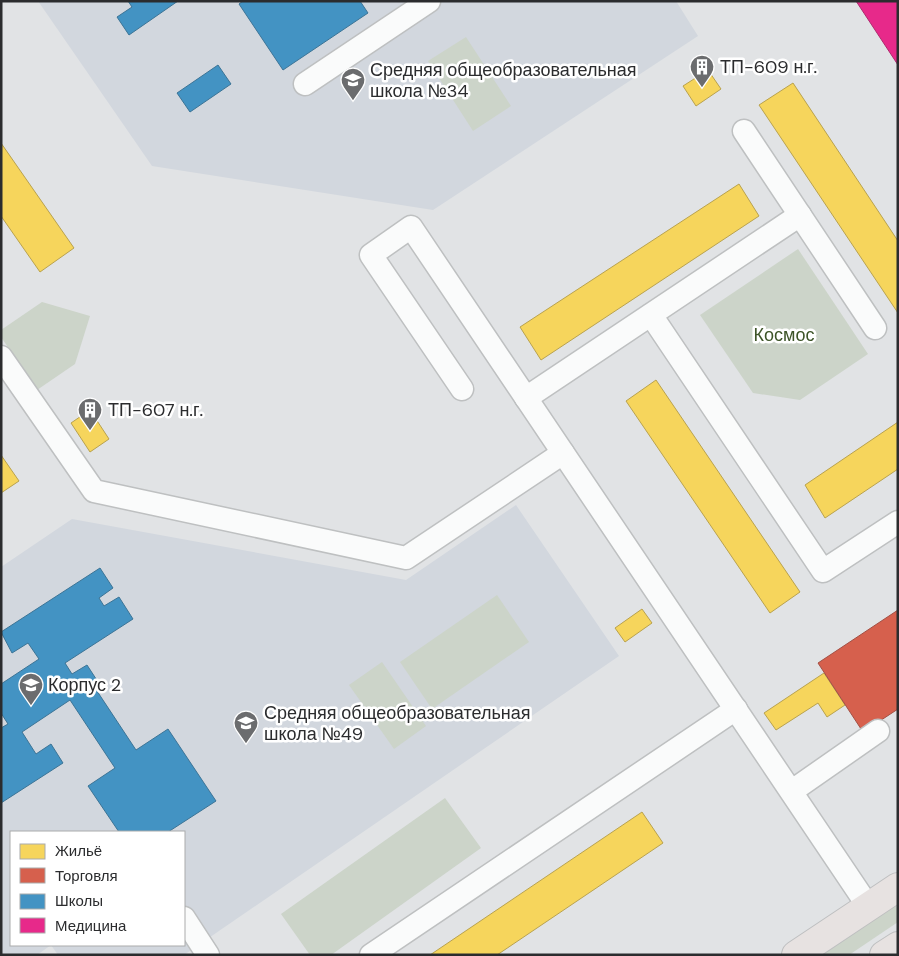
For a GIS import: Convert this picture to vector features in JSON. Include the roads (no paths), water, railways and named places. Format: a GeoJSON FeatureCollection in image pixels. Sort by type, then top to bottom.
{"type":"FeatureCollection","features":[{"type":"Feature","properties":{"kind":"main road"},"geometry":{"type":"LineString","coordinates":[[796,955],[898,887]]}},
{"type":"Feature","properties":{"kind":"main road"},"geometry":{"type":"LineString","coordinates":[[884,955],[898,946]]}},
{"type":"Feature","properties":{"kind":"lane"},"geometry":{"type":"LineString","coordinates":[[305,84],[428,1]]}},
{"type":"Feature","properties":{"kind":"lane"},"geometry":{"type":"LineString","coordinates":[[744,131],[875,328]]}},
{"type":"Feature","properties":{"kind":"lane"},"geometry":{"type":"LineString","coordinates":[[526,398],[800,215]]}},
{"type":"Feature","properties":{"kind":"lane"},"geometry":{"type":"LineString","coordinates":[[462,389],[371,255],[411,228],[868,906]]}},
{"type":"Feature","properties":{"kind":"lane"},"geometry":{"type":"LineString","coordinates":[[651,315],[823,571],[898,522]]}},
{"type":"Feature","properties":{"kind":"lane"},"geometry":{"type":"LineString","coordinates":[[1,357],[94,491],[406,558],[563,453]]}},
{"type":"Feature","properties":{"kind":"lane"},"geometry":{"type":"LineString","coordinates":[[371,955],[736,708]]}},
{"type":"Feature","properties":{"kind":"lane"},"geometry":{"type":"LineString","coordinates":[[792,791],[878,731]]}},
{"type":"Feature","properties":{"kind":"lane"},"geometry":{"type":"LineString","coordinates":[[185,920],[208,955]]}},
{"type":"Feature","properties":{"kind":"place","name":"ТП-609 н.г."},"geometry":{"type":"Point","coordinates":[702,88]}},
{"type":"Feature","properties":{"kind":"place","name":"Средняя общеобразовательная школа №34"},"geometry":{"type":"Point","coordinates":[353,101]}},
{"type":"Feature","properties":{"kind":"place","name":"ТП-607 н.г."},"geometry":{"type":"Point","coordinates":[90,431]}},
{"type":"Feature","properties":{"kind":"place","name":"Корпус 2"},"geometry":{"type":"Point","coordinates":[31,706]}},
{"type":"Feature","properties":{"kind":"place","name":"Средняя общеобразовательная школа №49"},"geometry":{"type":"Point","coordinates":[246,744]}},
{"type":"Feature","properties":{"kind":"park label","name":"Космос"},"geometry":{"type":"Point","coordinates":[784,335]}}]}
